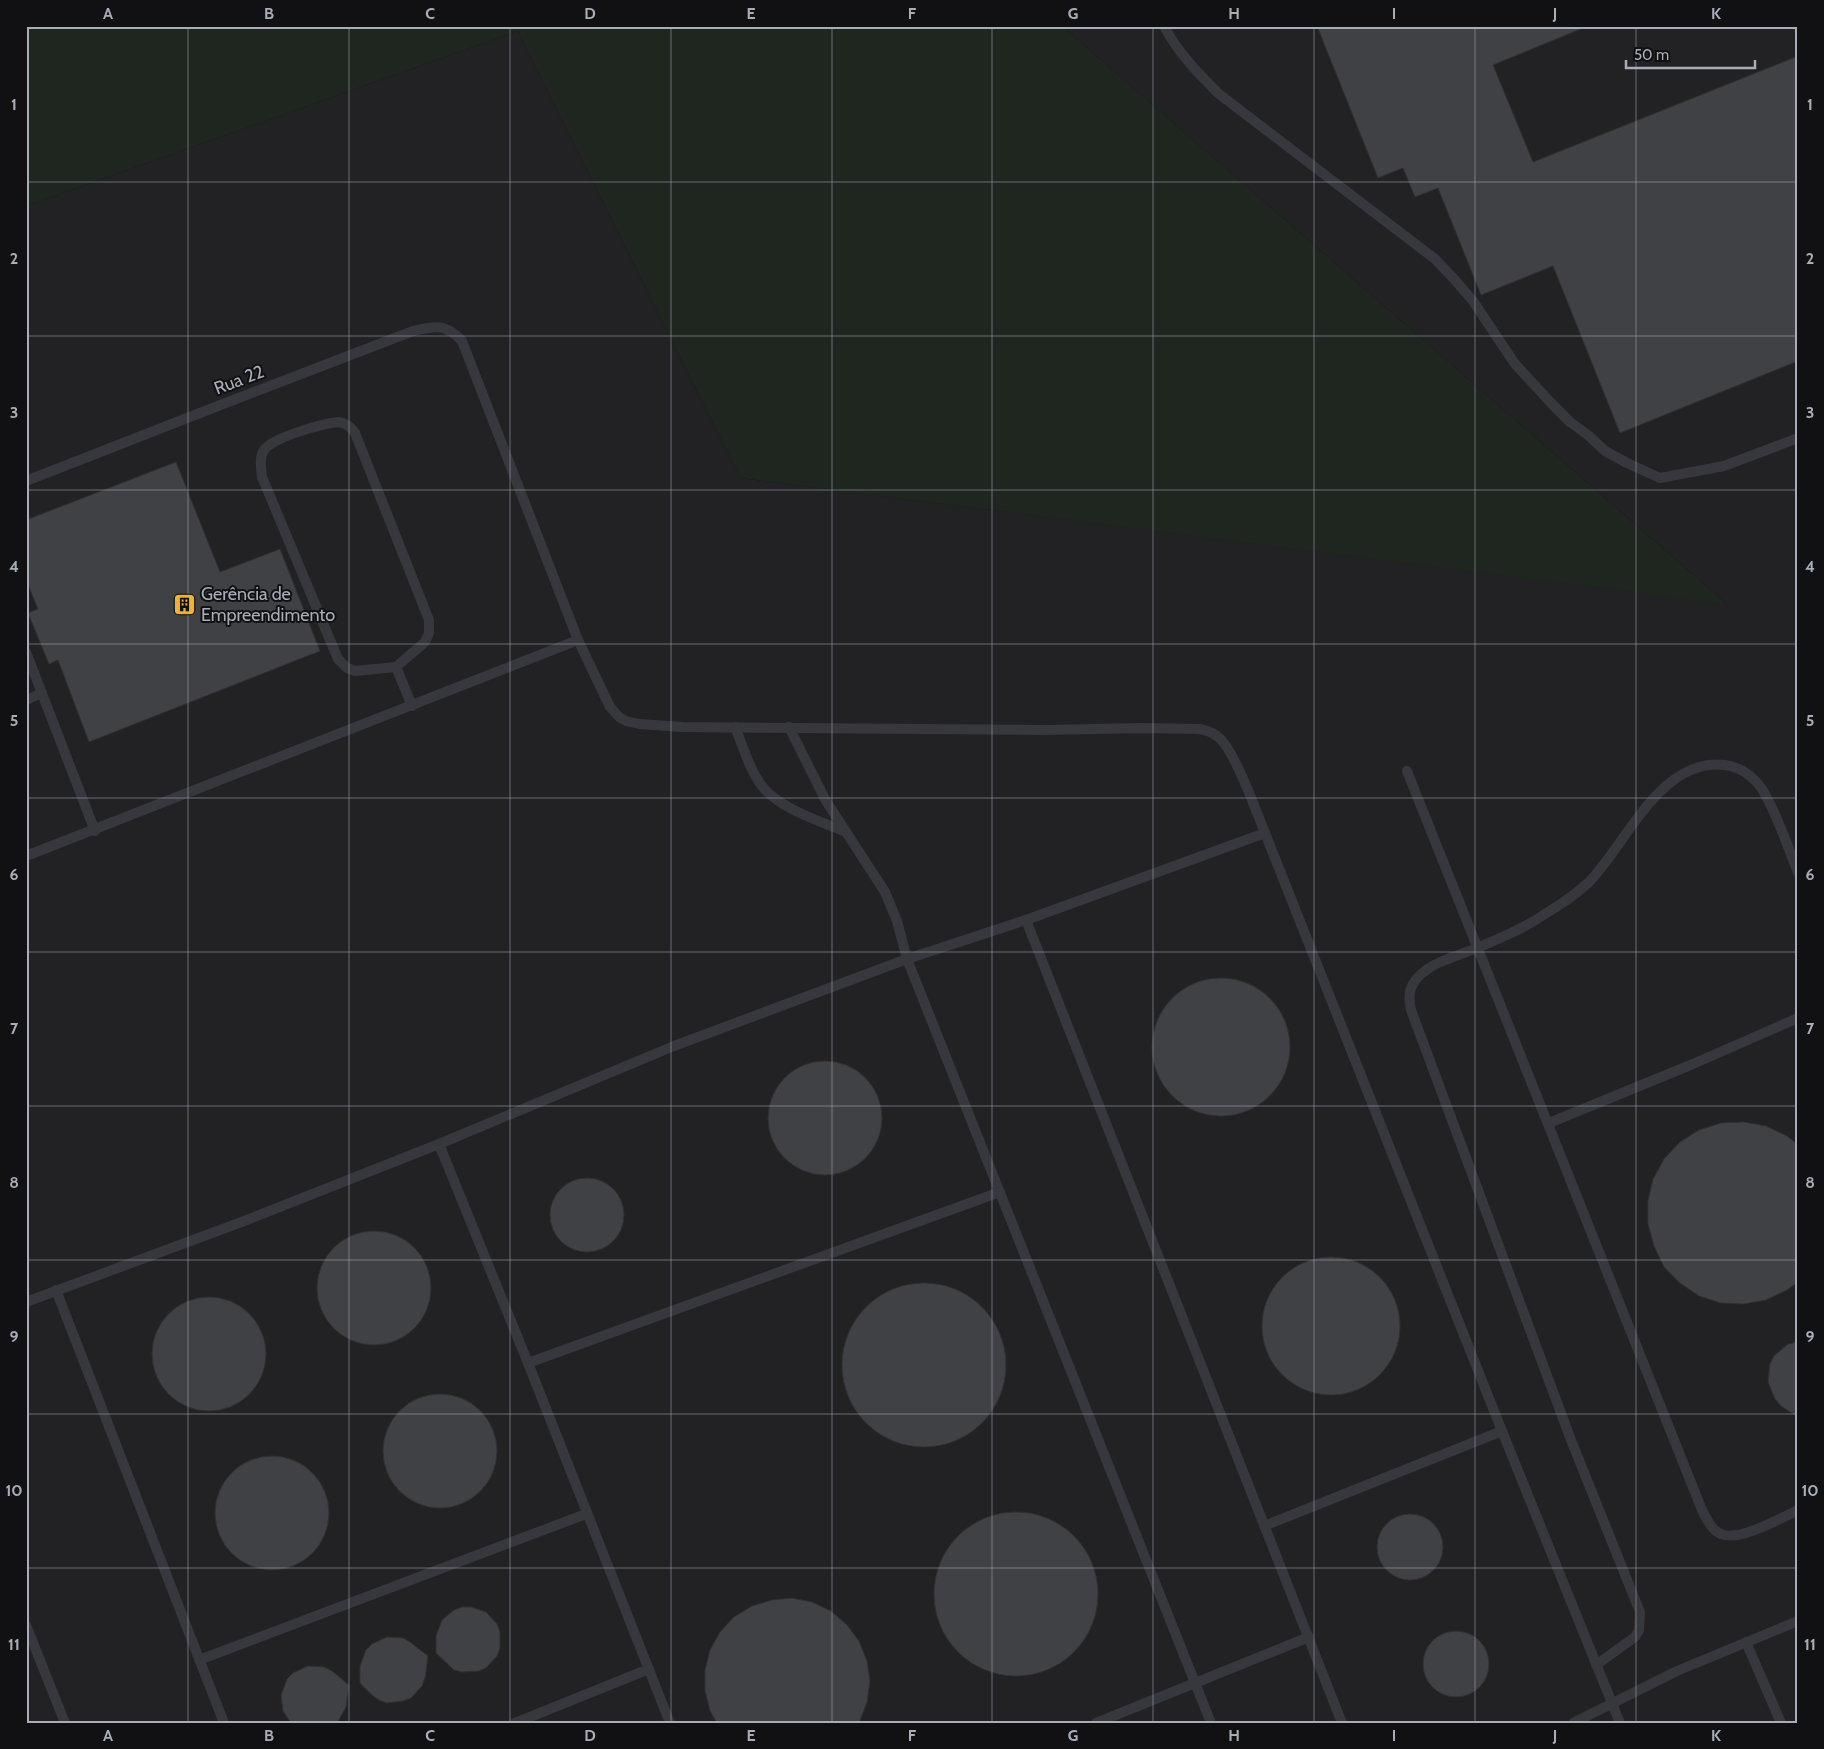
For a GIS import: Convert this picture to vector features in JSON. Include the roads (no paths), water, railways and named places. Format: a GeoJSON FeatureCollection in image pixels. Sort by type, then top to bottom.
{"type":"FeatureCollection","features":[{"type":"Feature","properties":{"kind":"lane"},"geometry":{"type":"LineString","coordinates":[[1164,26],[1187,61],[1219,94],[1421,247],[1434,259],[1473,301],[1515,364],[1570,422],[1605,451],[1660,478],[1724,466],[1798,438]]}},
{"type":"Feature","properties":{"kind":"lane","name":"Rua 22"},"geometry":{"type":"LineString","coordinates":[[26,481],[413,331],[432,327],[444,327],[462,341],[578,640]]}},
{"type":"Feature","properties":{"kind":"lane"},"geometry":{"type":"LineString","coordinates":[[338,422],[344,423],[355,433],[429,620],[429,632],[425,642],[396,667],[361,672],[347,668],[338,659],[262,477],[261,456],[264,450],[274,442],[306,430],[338,422]]}},
{"type":"Feature","properties":{"kind":"lane"},"geometry":{"type":"LineString","coordinates":[[26,856],[95,831],[578,640],[610,707],[619,717],[626,721],[648,725],[1206,730],[1217,736],[1230,751],[1265,832],[1502,1431],[1620,1723]]}},
{"type":"Feature","properties":{"kind":"lane"},"geometry":{"type":"LineString","coordinates":[[26,652],[95,831]]}},
{"type":"Feature","properties":{"kind":"lane"},"geometry":{"type":"LineString","coordinates":[[396,667],[412,706]]}},
{"type":"Feature","properties":{"kind":"lane"},"geometry":{"type":"LineString","coordinates":[[26,700],[42,693]]}},
{"type":"Feature","properties":{"kind":"lane"},"geometry":{"type":"LineString","coordinates":[[734,727],[752,767],[765,790],[780,802],[846,832]]}},
{"type":"Feature","properties":{"kind":"lane"},"geometry":{"type":"LineString","coordinates":[[789,727],[826,800],[885,892],[897,921],[907,958],[1211,1723]]}},
{"type":"Feature","properties":{"kind":"lane"},"geometry":{"type":"LineString","coordinates":[[1596,1665],[1635,1637],[1639,1630],[1640,1612],[1557,1404],[1450,1117],[1409,1002],[1409,992],[1413,983],[1434,965],[1479,947],[1537,920],[1588,883],[1614,852],[1632,824],[1657,794],[1679,776],[1702,767],[1733,766],[1752,778],[1762,789],[1768,800],[1798,872]]}},
{"type":"Feature","properties":{"kind":"lane"},"geometry":{"type":"LineString","coordinates":[[1407,771],[1708,1522],[1721,1535],[1734,1536],[1753,1530],[1798,1510]]}},
{"type":"Feature","properties":{"kind":"lane"},"geometry":{"type":"LineString","coordinates":[[26,1302],[246,1220],[439,1144],[674,1046],[907,958],[1026,920],[1265,832]]}},
{"type":"Feature","properties":{"kind":"lane"},"geometry":{"type":"LineString","coordinates":[[1026,920],[1140,1214],[1342,1723]]}},
{"type":"Feature","properties":{"kind":"lane"},"geometry":{"type":"LineString","coordinates":[[1549,1123],[1693,1064],[1798,1018]]}},
{"type":"Feature","properties":{"kind":"lane"},"geometry":{"type":"LineString","coordinates":[[439,1144],[528,1363],[670,1723]]}},
{"type":"Feature","properties":{"kind":"lane"},"geometry":{"type":"LineString","coordinates":[[528,1363],[1000,1192]]}},
{"type":"Feature","properties":{"kind":"lane"},"geometry":{"type":"LineString","coordinates":[[56,1290],[224,1723]]}},
{"type":"Feature","properties":{"kind":"lane"},"geometry":{"type":"LineString","coordinates":[[1264,1526],[1502,1431]]}},
{"type":"Feature","properties":{"kind":"lane"},"geometry":{"type":"LineString","coordinates":[[199,1660],[586,1514]]}},
{"type":"Feature","properties":{"kind":"lane"},"geometry":{"type":"LineString","coordinates":[[1574,1723],[1612,1702],[1677,1671],[1798,1621]]}},
{"type":"Feature","properties":{"kind":"lane"},"geometry":{"type":"LineString","coordinates":[[26,1625],[65,1723]]}},
{"type":"Feature","properties":{"kind":"lane"},"geometry":{"type":"LineString","coordinates":[[1096,1723],[1309,1637]]}},
{"type":"Feature","properties":{"kind":"lane"},"geometry":{"type":"LineString","coordinates":[[1746,1642],[1781,1723]]}},
{"type":"Feature","properties":{"kind":"lane"},"geometry":{"type":"LineString","coordinates":[[516,1723],[649,1670]]}},
{"type":"Feature","properties":{"kind":"place","name":"Gerência de Empreendimento"},"geometry":{"type":"Point","coordinates":[185,604]}}]}
